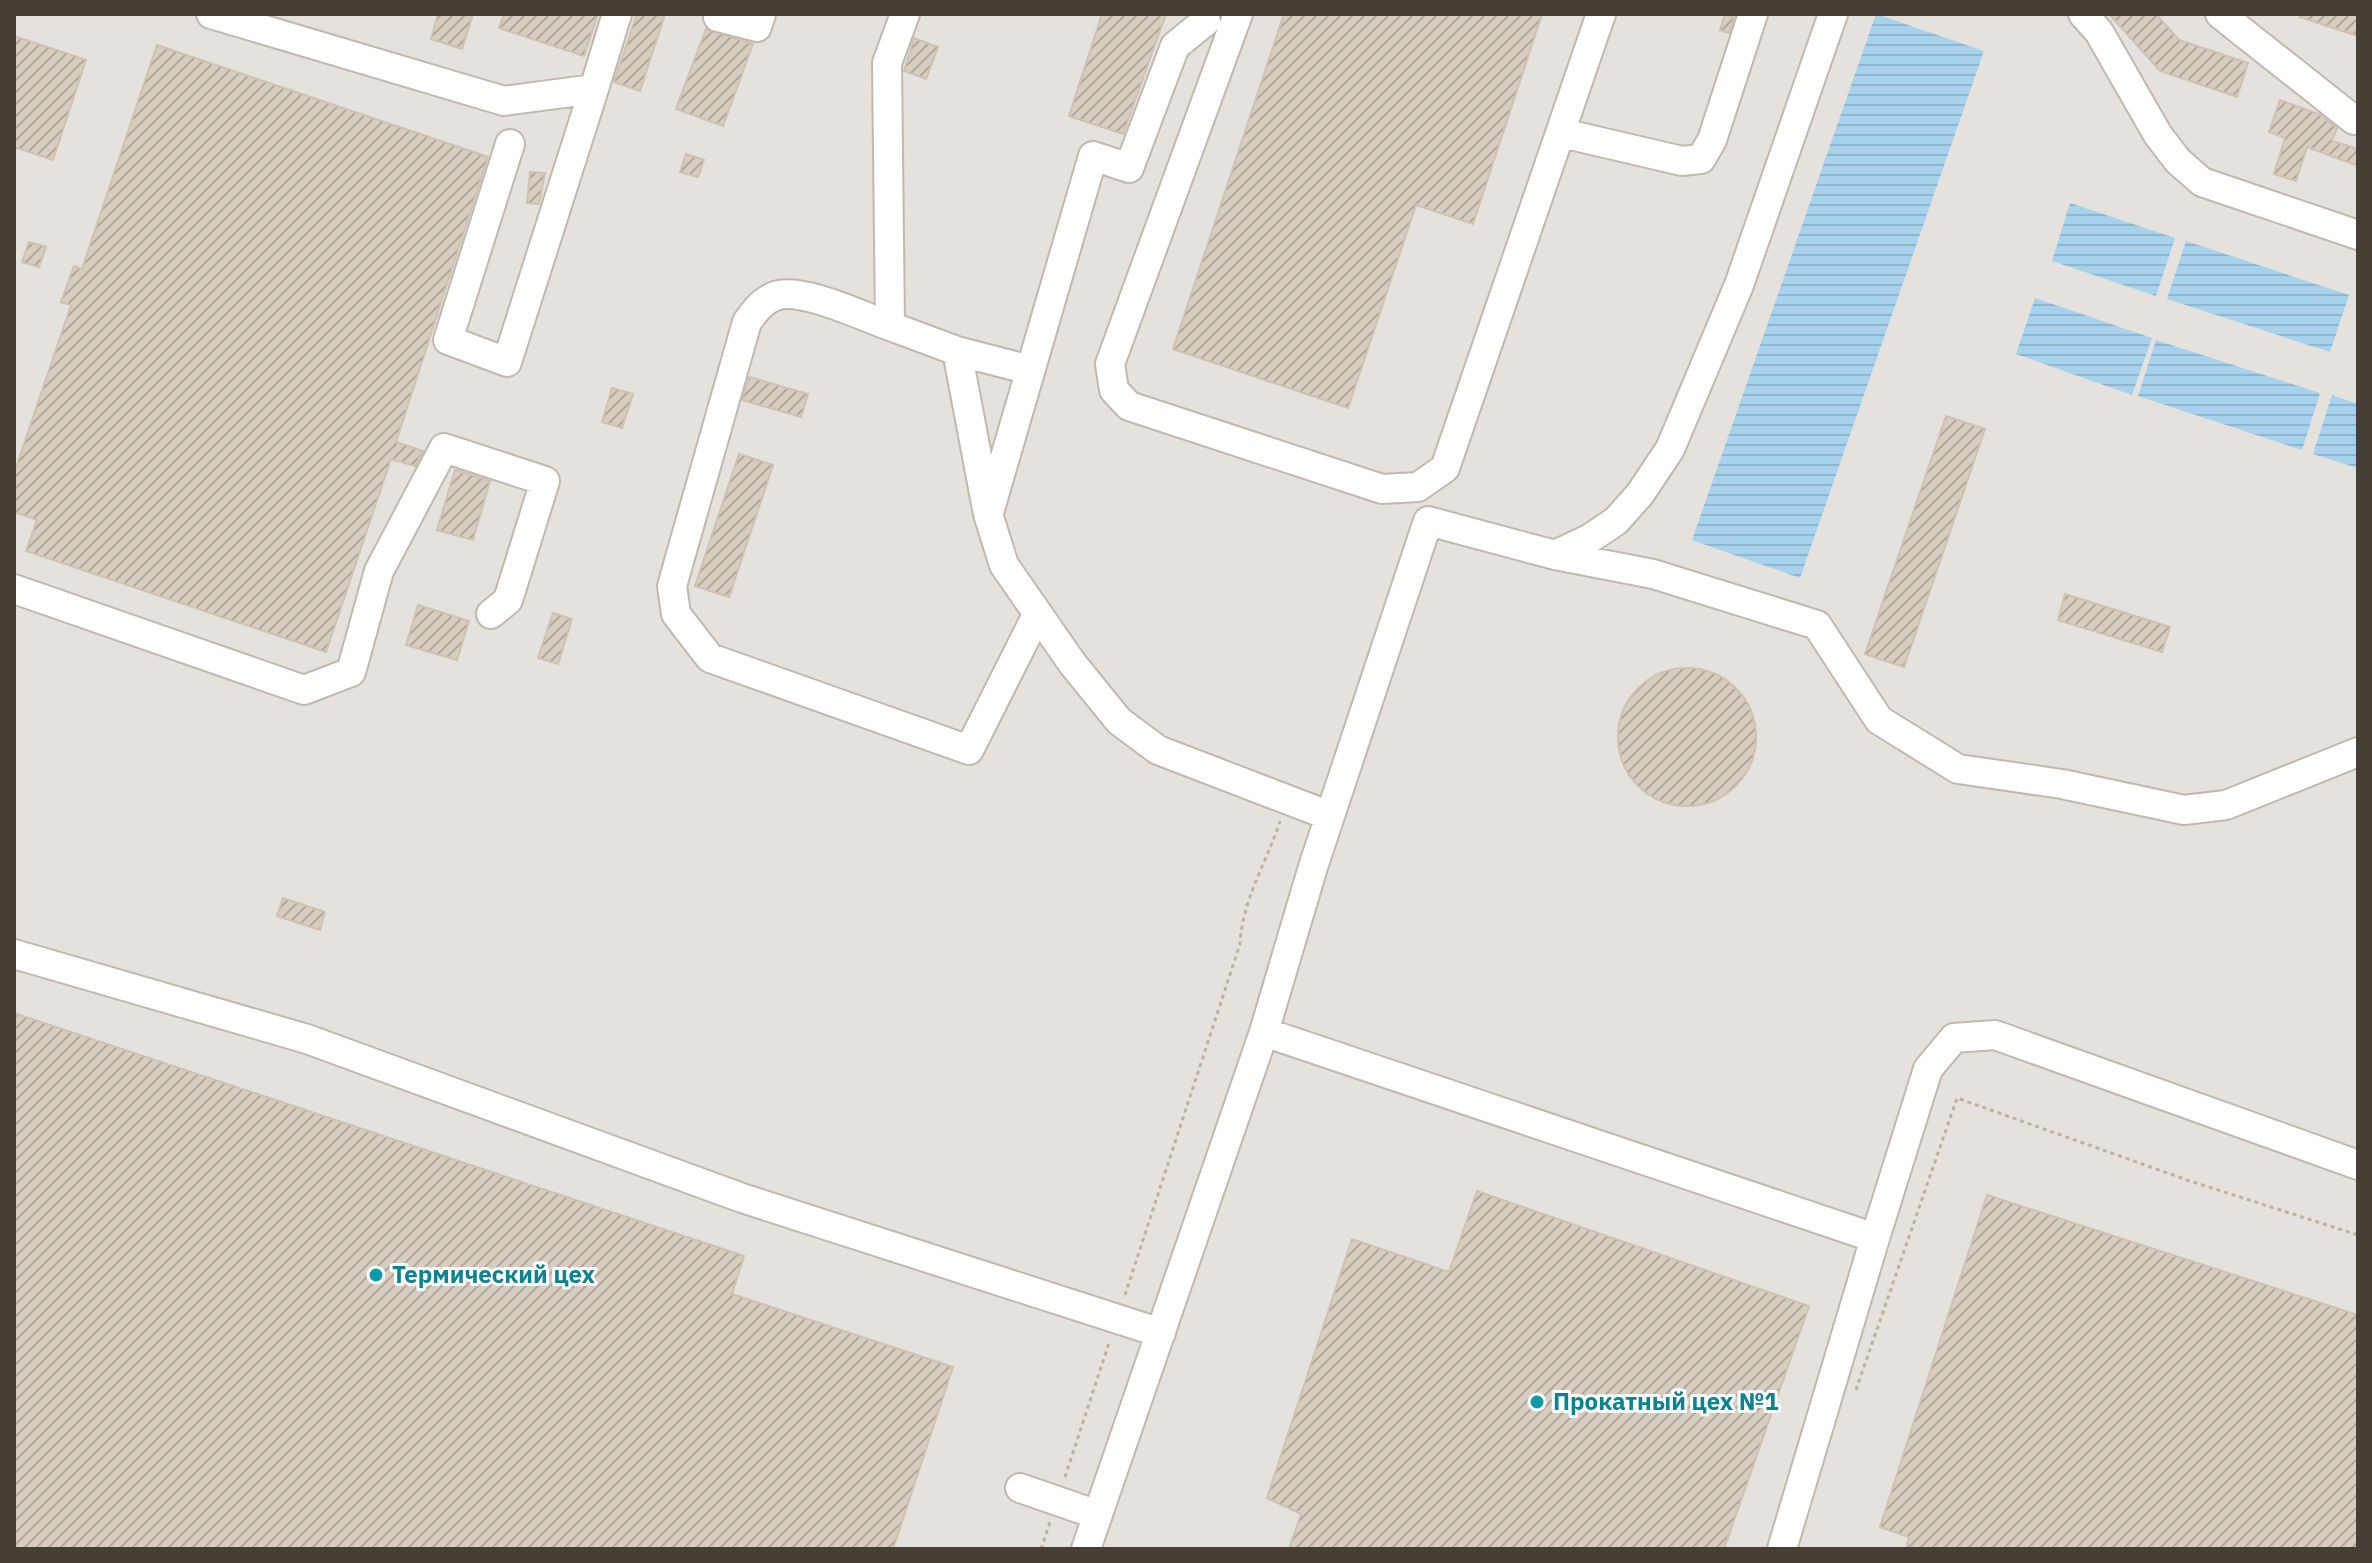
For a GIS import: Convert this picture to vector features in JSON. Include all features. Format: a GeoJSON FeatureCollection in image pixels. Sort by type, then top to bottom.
{"type":"FeatureCollection","features":[{"type":"Feature","properties":{"kind":"street"},"geometry":{"type":"LineString","coordinates":[[211,14],[504,101],[594,89]]}},
{"type":"Feature","properties":{"kind":"street"},"geometry":{"type":"LineString","coordinates":[[510,144],[448,340],[507,362],[617,14]]}},
{"type":"Feature","properties":{"kind":"street"},"geometry":{"type":"LineString","coordinates":[[718,17],[757,27],[761,14]]}},
{"type":"Feature","properties":{"kind":"street"},"geometry":{"type":"LineString","coordinates":[[890,326],[887,63],[905,14]]}},
{"type":"Feature","properties":{"kind":"street"},"geometry":{"type":"LineString","coordinates":[[1238,14],[1110,364],[1114,390],[1129,406],[1382,489],[1418,487],[1445,468],[1601,14]]}},
{"type":"Feature","properties":{"kind":"street"},"geometry":{"type":"LineString","coordinates":[[1562,133],[1682,161],[1701,159],[1712,140],[1753,14]]}},
{"type":"Feature","properties":{"kind":"street"},"geometry":{"type":"LineString","coordinates":[[1555,555],[1589,539],[1616,521],[1640,494],[1670,449],[1739,285],[1833,14]]}},
{"type":"Feature","properties":{"kind":"street"},"geometry":{"type":"LineString","coordinates":[[2083,14],[2099,32],[2158,135],[2178,161],[2202,182],[2358,235]]}},
{"type":"Feature","properties":{"kind":"street"},"geometry":{"type":"LineString","coordinates":[[2220,14],[2354,120]]}},
{"type":"Feature","properties":{"kind":"street"},"geometry":{"type":"LineString","coordinates":[[988,514],[1093,156],[1129,168],[1175,46],[1206,21]]}},
{"type":"Feature","properties":{"kind":"street"},"geometry":{"type":"LineString","coordinates":[[1030,370],[957,351],[795,293],[776,296],[758,307],[747,322],[672,586],[676,614],[710,658],[969,750],[1037,615]]}},
{"type":"Feature","properties":{"kind":"street"},"geometry":{"type":"LineString","coordinates":[[957,351],[988,514],[1004,565],[1037,615],[1119,721],[1158,750],[1330,816]]}},
{"type":"Feature","properties":{"kind":"street"},"geometry":{"type":"LineString","coordinates":[[14,589],[304,690],[351,672],[379,571],[444,448],[545,481],[508,600],[491,614]]}},
{"type":"Feature","properties":{"kind":"street"},"geometry":{"type":"LineString","coordinates":[[1086,1549],[1264,1032],[1330,816],[1428,521],[1555,555],[1653,574],[1817,625],[1879,720],[1958,769],[2062,784],[2184,810],[2226,805],[2358,752]]}},
{"type":"Feature","properties":{"kind":"street"},"geometry":{"type":"LineString","coordinates":[[14,954],[307,1039],[742,1198],[1161,1333]]}},
{"type":"Feature","properties":{"kind":"street"},"geometry":{"type":"LineString","coordinates":[[1264,1032],[1875,1238]]}},
{"type":"Feature","properties":{"kind":"street"},"geometry":{"type":"LineString","coordinates":[[1782,1549],[1928,1069],[1954,1038],[1995,1035],[2358,1165]]}},
{"type":"Feature","properties":{"kind":"street"},"geometry":{"type":"LineString","coordinates":[[1020,1488],[1098,1515]]}},
{"type":"Feature","properties":{"kind":"path"},"geometry":{"type":"LineString","coordinates":[[1041,1549],[1240,944],[1241,927],[1253,886],[1267,861],[1281,820],[1279,811]]}},
{"type":"Feature","properties":{"kind":"path"},"geometry":{"type":"LineString","coordinates":[[1853,1399],[1957,1098],[2187,1180],[2358,1235]]}},
{"type":"Feature","properties":{"kind":"shaded area"},"geometry":{"type":"Polygon","coordinates":[[[14,14],[2358,14],[2358,1549],[14,1549],[14,14]]]}},
{"type":"Feature","properties":{"kind":"water"},"geometry":{"type":"Polygon","coordinates":[[[1876,14],[1984,51],[1800,578],[1692,540],[1876,14]]]}},
{"type":"Feature","properties":{"kind":"water"},"geometry":{"type":"Polygon","coordinates":[[[2070,203],[2175,238],[2156,296],[2052,261],[2070,203]]]}},
{"type":"Feature","properties":{"kind":"water"},"geometry":{"type":"Polygon","coordinates":[[[2186,241],[2349,295],[2330,352],[2167,299],[2186,241]]]}},
{"type":"Feature","properties":{"kind":"water"},"geometry":{"type":"Polygon","coordinates":[[[2035,298],[2152,338],[2132,395],[2016,354],[2035,298]]]}},
{"type":"Feature","properties":{"kind":"water"},"geometry":{"type":"Polygon","coordinates":[[[2156,340],[2320,393],[2302,450],[2138,396],[2156,340]]]}},
{"type":"Feature","properties":{"kind":"water"},"geometry":{"type":"Polygon","coordinates":[[[2332,395],[2358,404],[2358,468],[2313,454],[2332,395]]]}},
{"type":"Feature","properties":{"kind":"building"},"geometry":{"type":"Polygon","coordinates":[[[438,14],[473,14],[462,49],[431,39],[438,14]]]}},
{"type":"Feature","properties":{"kind":"building"},"geometry":{"type":"Polygon","coordinates":[[[504,14],[598,14],[584,56],[499,28],[504,14]]]}},
{"type":"Feature","properties":{"kind":"building"},"geometry":{"type":"Polygon","coordinates":[[[637,14],[665,14],[640,91],[614,82],[637,14]]]}},
{"type":"Feature","properties":{"kind":"building"},"geometry":{"type":"Polygon","coordinates":[[[1102,14],[1166,14],[1123,134],[1069,116],[1102,14]]]}},
{"type":"Feature","properties":{"kind":"building"},"geometry":{"type":"Polygon","coordinates":[[[1284,14],[1542,14],[1473,224],[1416,205],[1348,408],[1173,349],[1284,14]]]}},
{"type":"Feature","properties":{"kind":"building"},"geometry":{"type":"Polygon","coordinates":[[[1725,14],[1734,17],[1729,33],[1720,30],[1725,14]]]}},
{"type":"Feature","properties":{"kind":"building"},"geometry":{"type":"Polygon","coordinates":[[[2109,14],[2156,14],[2179,40],[2248,63],[2237,97],[2160,71],[2109,14]]]}},
{"type":"Feature","properties":{"kind":"building"},"geometry":{"type":"Polygon","coordinates":[[[2301,14],[2358,14],[2358,36],[2300,17],[2301,14]]]}},
{"type":"Feature","properties":{"kind":"building"},"geometry":{"type":"Polygon","coordinates":[[[706,29],[753,44],[723,126],[676,109],[706,29]]]}},
{"type":"Feature","properties":{"kind":"building"},"geometry":{"type":"Polygon","coordinates":[[[14,36],[86,60],[53,160],[14,147],[14,36]]]}},
{"type":"Feature","properties":{"kind":"building"},"geometry":{"type":"Polygon","coordinates":[[[914,38],[938,47],[926,79],[904,71],[914,38]]]}},
{"type":"Feature","properties":{"kind":"building"},"geometry":{"type":"Polygon","coordinates":[[[157,45],[488,157],[396,442],[423,451],[415,466],[391,459],[326,652],[26,551],[37,520],[14,512],[14,474],[71,305],[61,302],[74,266],[82,269],[157,45]]]}},
{"type":"Feature","properties":{"kind":"building"},"geometry":{"type":"Polygon","coordinates":[[[2280,100],[2321,115],[2337,128],[2332,141],[2358,149],[2358,166],[2307,147],[2296,181],[2274,174],[2285,138],[2269,132],[2280,100]]]}},
{"type":"Feature","properties":{"kind":"building"},"geometry":{"type":"Polygon","coordinates":[[[686,154],[704,160],[698,177],[680,172],[686,154]]]}},
{"type":"Feature","properties":{"kind":"building"},"geometry":{"type":"Polygon","coordinates":[[[530,172],[545,173],[539,204],[527,203],[530,172]]]}},
{"type":"Feature","properties":{"kind":"building"},"geometry":{"type":"Polygon","coordinates":[[[29,242],[46,247],[39,267],[22,262],[29,242]]]}},
{"type":"Feature","properties":{"kind":"building"},"geometry":{"type":"Polygon","coordinates":[[[749,377],[808,394],[801,417],[742,400],[749,377]]]}},
{"type":"Feature","properties":{"kind":"building"},"geometry":{"type":"Polygon","coordinates":[[[612,388],[633,394],[622,428],[602,422],[612,388]]]}},
{"type":"Feature","properties":{"kind":"building"},"geometry":{"type":"Polygon","coordinates":[[[1946,416],[1985,429],[1904,667],[1865,654],[1946,416]]]}},
{"type":"Feature","properties":{"kind":"building"},"geometry":{"type":"Polygon","coordinates":[[[739,454],[773,465],[729,597],[695,586],[739,454]]]}},
{"type":"Feature","properties":{"kind":"building"},"geometry":{"type":"Polygon","coordinates":[[[455,470],[490,481],[473,540],[437,530],[455,470]]]}},
{"type":"Feature","properties":{"kind":"building"},"geometry":{"type":"Polygon","coordinates":[[[2065,594],[2170,627],[2162,652],[2058,620],[2065,594]]]}},
{"type":"Feature","properties":{"kind":"building"},"geometry":{"type":"Polygon","coordinates":[[[418,605],[469,621],[457,660],[406,645],[418,605]]]}},
{"type":"Feature","properties":{"kind":"building"},"geometry":{"type":"Polygon","coordinates":[[[553,613],[572,619],[558,664],[538,658],[553,613]]]}},
{"type":"Feature","properties":{"kind":"building"},"geometry":{"type":"Polygon","coordinates":[[[1687,668],[1714,673],[1736,688],[1751,710],[1756,737],[1751,764],[1736,786],[1714,801],[1687,806],[1660,801],[1638,786],[1623,764],[1618,737],[1623,710],[1638,688],[1660,673],[1687,668]]]}},
{"type":"Feature","properties":{"kind":"building"},"geometry":{"type":"Polygon","coordinates":[[[283,898],[325,912],[320,930],[277,916],[283,898]]]}},
{"type":"Feature","properties":{"kind":"building","name":"Термический цех"},"geometry":{"type":"Polygon","coordinates":[[[14,1013],[744,1256],[732,1294],[953,1367],[893,1549],[14,1549],[14,1013]]]}},
{"type":"Feature","properties":{"kind":"building","name":"Прокатный цех №1"},"geometry":{"type":"Polygon","coordinates":[[[1477,1191],[1809,1306],[1724,1549],[1289,1549],[1301,1514],[1267,1498],[1352,1239],[1449,1272],[1477,1191]]]}},
{"type":"Feature","properties":{"kind":"building"},"geometry":{"type":"Polygon","coordinates":[[[1987,1195],[2358,1315],[2358,1549],[1906,1549],[1909,1537],[1880,1527],[1987,1195]]]}},
{"type":"Feature","properties":{"kind":"place","name":"Термический цех"},"geometry":{"type":"Point","coordinates":[376,1275]}},
{"type":"Feature","properties":{"kind":"place","name":"Прокатный цех №1"},"geometry":{"type":"Point","coordinates":[1537,1402]}}]}
